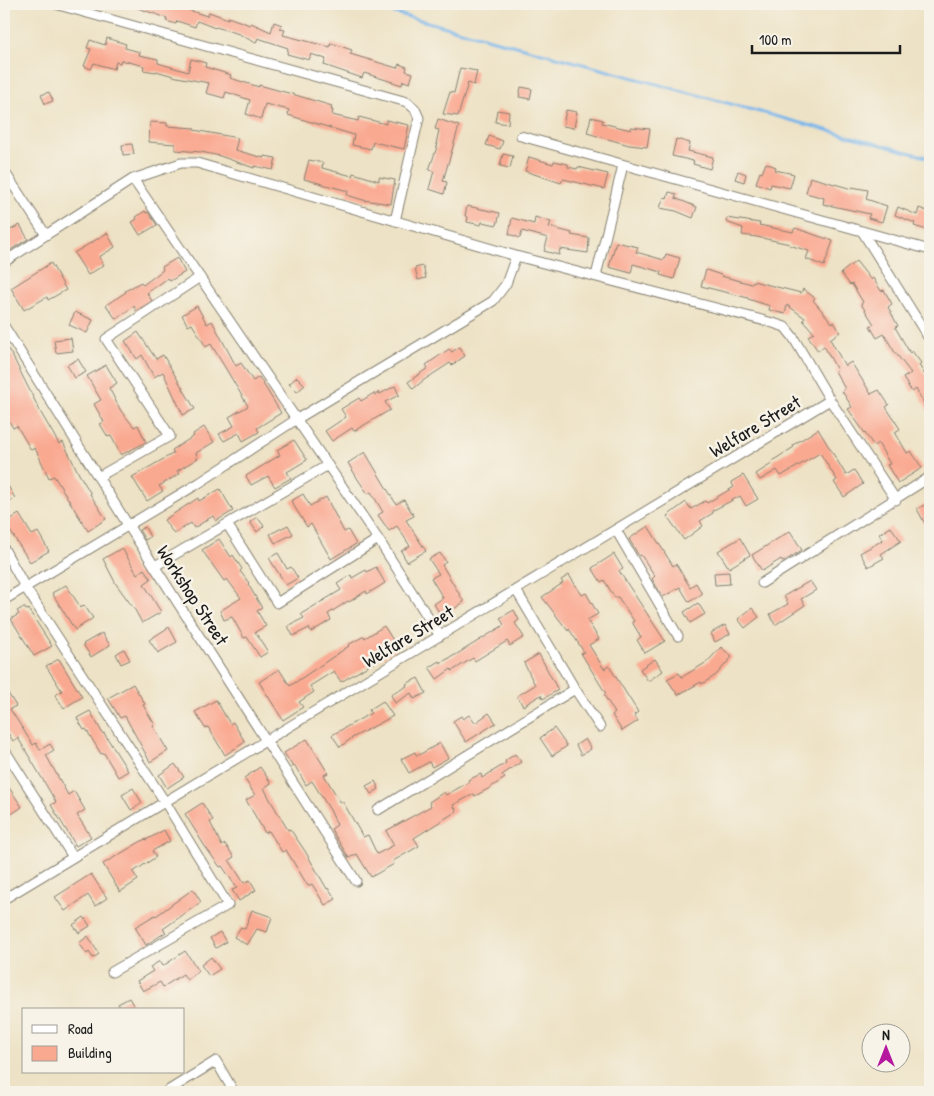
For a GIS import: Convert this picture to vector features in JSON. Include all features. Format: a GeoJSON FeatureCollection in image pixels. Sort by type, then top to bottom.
{"type":"FeatureCollection","features":[{"type":"Feature","properties":{"kind":"street"},"geometry":{"type":"LineString","coordinates":[[55,4],[407,102],[415,109],[419,118],[395,221]]}},
{"type":"Feature","properties":{"kind":"street"},"geometry":{"type":"LineString","coordinates":[[521,136],[930,250]]}},
{"type":"Feature","properties":{"kind":"street"},"geometry":{"type":"LineString","coordinates":[[4,262],[133,179],[181,163],[197,163],[516,256],[773,322],[784,327],[793,337],[830,400],[896,500]]}},
{"type":"Feature","properties":{"kind":"street"},"geometry":{"type":"LineString","coordinates":[[596,276],[624,165]]}},
{"type":"Feature","properties":{"kind":"street"},"geometry":{"type":"LineString","coordinates":[[4,171],[46,235]]}},
{"type":"Feature","properties":{"kind":"street"},"geometry":{"type":"LineString","coordinates":[[133,179],[378,539],[440,636]]}},
{"type":"Feature","properties":{"kind":"street"},"geometry":{"type":"LineString","coordinates":[[862,231],[930,340]]}},
{"type":"Feature","properties":{"kind":"street"},"geometry":{"type":"LineString","coordinates":[[4,600],[199,482],[296,419],[493,301],[506,284],[516,256]]}},
{"type":"Feature","properties":{"kind":"street"},"geometry":{"type":"LineString","coordinates":[[98,478],[170,436],[106,339],[200,277]]}},
{"type":"Feature","properties":{"kind":"street","name":"Workshop Street"},"geometry":{"type":"LineString","coordinates":[[4,326],[98,478],[356,881]]}},
{"type":"Feature","properties":{"kind":"street","name":"Welfare Street"},"geometry":{"type":"LineString","coordinates":[[4,899],[830,400]]}},
{"type":"Feature","properties":{"kind":"street"},"geometry":{"type":"LineString","coordinates":[[154,566],[328,465]]}},
{"type":"Feature","properties":{"kind":"street"},"geometry":{"type":"LineString","coordinates":[[762,583],[930,477]]}},
{"type":"Feature","properties":{"kind":"street"},"geometry":{"type":"LineString","coordinates":[[227,524],[277,603],[378,539]]}},
{"type":"Feature","properties":{"kind":"street"},"geometry":{"type":"LineString","coordinates":[[616,530],[678,636]]}},
{"type":"Feature","properties":{"kind":"street"},"geometry":{"type":"LineString","coordinates":[[4,549],[25,587],[165,802],[228,905],[112,972]]}},
{"type":"Feature","properties":{"kind":"street"},"geometry":{"type":"LineString","coordinates":[[516,590],[600,727]]}},
{"type":"Feature","properties":{"kind":"street"},"geometry":{"type":"LineString","coordinates":[[378,810],[575,689]]}},
{"type":"Feature","properties":{"kind":"street"},"geometry":{"type":"LineString","coordinates":[[4,749],[73,858]]}},
{"type":"Feature","properties":{"kind":"street"},"geometry":{"type":"LineString","coordinates":[[166,1092],[216,1061],[234,1092]]}},
{"type":"Feature","properties":{"kind":"building"},"geometry":{"type":"Polygon","coordinates":[[[129,4],[182,4],[182,8],[207,16],[209,12],[250,25],[251,23],[271,32],[274,22],[282,25],[280,29],[285,30],[283,35],[330,47],[331,43],[352,50],[350,54],[397,68],[399,64],[407,67],[406,71],[413,73],[410,83],[403,81],[402,85],[364,73],[362,78],[324,65],[326,59],[311,54],[309,60],[287,54],[288,48],[258,38],[256,43],[239,34],[197,21],[195,27],[177,21],[176,24],[166,21],[167,18],[129,4]]]}},
{"type":"Feature","properties":{"kind":"building"},"geometry":{"type":"Polygon","coordinates":[[[107,38],[126,44],[125,48],[140,52],[139,55],[158,59],[158,63],[188,72],[191,59],[206,63],[205,67],[231,75],[230,78],[332,106],[332,115],[358,121],[359,117],[386,124],[386,120],[409,125],[404,149],[373,142],[371,149],[352,145],[354,135],[288,115],[289,110],[265,104],[261,119],[246,114],[250,100],[226,92],[224,98],[206,93],[209,83],[156,71],[143,70],[144,66],[121,60],[120,63],[116,62],[114,69],[94,63],[91,69],[84,66],[91,49],[87,48],[90,40],[105,45],[107,38]]]}},
{"type":"Feature","properties":{"kind":"building"},"geometry":{"type":"Polygon","coordinates":[[[460,68],[477,71],[474,85],[468,83],[458,116],[443,114],[450,92],[454,93],[460,68]]]}},
{"type":"Feature","properties":{"kind":"building"},"geometry":{"type":"Polygon","coordinates":[[[521,87],[532,89],[530,99],[519,97],[521,87]]]}},
{"type":"Feature","properties":{"kind":"building"},"geometry":{"type":"Polygon","coordinates":[[[49,92],[53,101],[45,104],[41,95],[49,92]]]}},
{"type":"Feature","properties":{"kind":"building"},"geometry":{"type":"Polygon","coordinates":[[[497,110],[509,112],[508,124],[495,122],[497,110]]]}},
{"type":"Feature","properties":{"kind":"building"},"geometry":{"type":"Polygon","coordinates":[[[566,110],[577,112],[574,128],[563,126],[566,110]]]}},
{"type":"Feature","properties":{"kind":"building"},"geometry":{"type":"Polygon","coordinates":[[[591,117],[603,120],[602,123],[631,130],[631,127],[650,129],[647,147],[629,145],[587,133],[591,117]]]}},
{"type":"Feature","properties":{"kind":"building"},"geometry":{"type":"Polygon","coordinates":[[[438,119],[459,126],[443,181],[447,182],[444,194],[429,189],[434,171],[429,170],[438,144],[436,144],[439,130],[435,129],[438,119]]]}},
{"type":"Feature","properties":{"kind":"building"},"geometry":{"type":"Polygon","coordinates":[[[150,122],[167,123],[167,126],[194,128],[194,130],[238,138],[235,150],[264,158],[264,156],[276,158],[273,170],[254,166],[254,168],[220,156],[201,152],[175,150],[175,144],[149,142],[150,122]]]}},
{"type":"Feature","properties":{"kind":"building"},"geometry":{"type":"Polygon","coordinates":[[[489,136],[503,141],[500,149],[486,145],[489,136]]]}},
{"type":"Feature","properties":{"kind":"building"},"geometry":{"type":"Polygon","coordinates":[[[676,139],[690,143],[688,151],[713,157],[710,169],[693,164],[694,161],[672,156],[676,139]]]}},
{"type":"Feature","properties":{"kind":"building"},"geometry":{"type":"Polygon","coordinates":[[[132,144],[134,154],[123,155],[122,145],[132,144]]]}},
{"type":"Feature","properties":{"kind":"building"},"geometry":{"type":"Polygon","coordinates":[[[503,154],[513,156],[510,168],[500,166],[503,154]]]}},
{"type":"Feature","properties":{"kind":"building"},"geometry":{"type":"Polygon","coordinates":[[[529,157],[553,164],[554,161],[568,164],[568,167],[577,169],[578,167],[608,174],[604,189],[563,179],[561,183],[525,171],[529,157]]]}},
{"type":"Feature","properties":{"kind":"building"},"geometry":{"type":"Polygon","coordinates":[[[309,160],[323,163],[322,168],[352,176],[353,173],[379,181],[379,177],[395,180],[391,204],[363,200],[347,195],[348,191],[304,179],[309,160]]]}},
{"type":"Feature","properties":{"kind":"building"},"geometry":{"type":"Polygon","coordinates":[[[766,163],[776,167],[775,170],[794,174],[790,188],[771,184],[770,188],[756,183],[766,163]]]}},
{"type":"Feature","properties":{"kind":"building"},"geometry":{"type":"Polygon","coordinates":[[[738,171],[746,174],[744,182],[735,179],[738,171]]]}},
{"type":"Feature","properties":{"kind":"building"},"geometry":{"type":"Polygon","coordinates":[[[810,177],[852,189],[852,187],[868,190],[866,199],[887,206],[882,222],[868,218],[870,214],[823,204],[824,198],[806,193],[810,177]]]}},
{"type":"Feature","properties":{"kind":"building"},"geometry":{"type":"Polygon","coordinates":[[[669,192],[677,194],[675,198],[697,207],[693,218],[676,211],[660,208],[664,197],[667,198],[669,192]]]}},
{"type":"Feature","properties":{"kind":"building"},"geometry":{"type":"Polygon","coordinates":[[[467,206],[500,213],[497,225],[482,222],[481,225],[467,222],[468,217],[465,216],[467,206]]]}},
{"type":"Feature","properties":{"kind":"building"},"geometry":{"type":"Polygon","coordinates":[[[898,207],[917,215],[919,208],[930,212],[930,231],[914,226],[915,223],[895,215],[898,207]]]}},
{"type":"Feature","properties":{"kind":"building"},"geometry":{"type":"Polygon","coordinates":[[[145,211],[146,213],[148,212],[157,225],[140,235],[132,222],[145,211]]]}},
{"type":"Feature","properties":{"kind":"building"},"geometry":{"type":"Polygon","coordinates":[[[535,217],[551,222],[549,227],[572,233],[571,235],[589,238],[588,253],[560,249],[559,255],[544,251],[548,238],[522,231],[520,238],[509,234],[512,218],[534,224],[535,217]]]}},
{"type":"Feature","properties":{"kind":"building"},"geometry":{"type":"Polygon","coordinates":[[[727,218],[760,223],[759,225],[793,232],[795,228],[833,241],[824,266],[806,259],[809,251],[790,244],[742,235],[743,228],[726,222],[727,218]]]}},
{"type":"Feature","properties":{"kind":"building"},"geometry":{"type":"Polygon","coordinates":[[[20,225],[28,239],[4,254],[4,233],[20,225]]]}},
{"type":"Feature","properties":{"kind":"building"},"geometry":{"type":"Polygon","coordinates":[[[107,233],[115,247],[99,257],[104,265],[88,275],[74,253],[107,233]]]}},
{"type":"Feature","properties":{"kind":"building"},"geometry":{"type":"Polygon","coordinates":[[[616,242],[638,247],[636,252],[664,260],[666,254],[680,258],[674,279],[660,275],[661,272],[633,264],[631,273],[609,267],[616,242]]]}},
{"type":"Feature","properties":{"kind":"building"},"geometry":{"type":"Polygon","coordinates":[[[177,258],[185,272],[170,281],[168,278],[147,293],[152,301],[136,311],[134,306],[116,319],[106,305],[141,282],[143,285],[163,270],[162,267],[177,258]]]}},
{"type":"Feature","properties":{"kind":"building"},"geometry":{"type":"Polygon","coordinates":[[[856,261],[871,280],[873,278],[881,291],[884,290],[892,304],[888,307],[898,326],[895,327],[910,353],[912,351],[921,363],[919,365],[930,383],[930,414],[916,389],[912,392],[903,378],[911,373],[884,334],[877,338],[870,326],[874,324],[861,304],[863,302],[852,284],[850,285],[841,273],[856,261]]]}},
{"type":"Feature","properties":{"kind":"building"},"geometry":{"type":"Polygon","coordinates":[[[51,263],[66,290],[48,300],[47,297],[24,310],[11,288],[51,263]]]}},
{"type":"Feature","properties":{"kind":"building"},"geometry":{"type":"Polygon","coordinates":[[[423,266],[426,278],[418,280],[415,268],[423,266]]]}},
{"type":"Feature","properties":{"kind":"building"},"geometry":{"type":"Polygon","coordinates":[[[706,270],[752,284],[753,281],[801,293],[803,289],[815,298],[813,300],[832,323],[834,322],[840,332],[830,339],[845,366],[851,362],[871,394],[879,390],[889,405],[886,407],[900,429],[895,432],[907,453],[911,451],[922,468],[898,483],[887,465],[890,464],[878,443],[874,446],[848,409],[852,407],[842,391],[845,389],[835,371],[837,370],[824,346],[818,351],[808,336],[814,333],[803,320],[805,318],[787,305],[785,314],[769,310],[770,306],[748,298],[701,286],[706,270]]]}},
{"type":"Feature","properties":{"kind":"building"},"geometry":{"type":"Polygon","coordinates":[[[197,306],[207,324],[212,321],[236,366],[241,363],[253,381],[259,377],[281,413],[257,428],[259,432],[243,441],[239,433],[224,441],[219,434],[234,426],[229,417],[248,406],[211,344],[206,347],[192,324],[188,326],[182,315],[197,306]]]}},
{"type":"Feature","properties":{"kind":"building"},"geometry":{"type":"Polygon","coordinates":[[[75,312],[93,320],[87,333],[69,325],[75,312]]]}},
{"type":"Feature","properties":{"kind":"building"},"geometry":{"type":"Polygon","coordinates":[[[138,332],[156,359],[163,355],[195,409],[183,415],[163,372],[154,377],[142,355],[137,359],[125,341],[138,332]]]}},
{"type":"Feature","properties":{"kind":"building"},"geometry":{"type":"Polygon","coordinates":[[[71,338],[73,351],[56,353],[54,340],[71,338]]]}},
{"type":"Feature","properties":{"kind":"building"},"geometry":{"type":"Polygon","coordinates":[[[4,343],[41,413],[59,444],[63,442],[90,494],[106,519],[88,531],[54,476],[49,478],[35,448],[31,450],[17,426],[13,428],[4,411],[4,343]]]}},
{"type":"Feature","properties":{"kind":"building"},"geometry":{"type":"Polygon","coordinates":[[[459,347],[465,356],[452,365],[450,363],[413,389],[408,382],[428,368],[426,365],[449,349],[452,352],[459,347]]]}},
{"type":"Feature","properties":{"kind":"building"},"geometry":{"type":"Polygon","coordinates":[[[78,359],[86,372],[75,378],[67,365],[78,359]]]}},
{"type":"Feature","properties":{"kind":"building"},"geometry":{"type":"Polygon","coordinates":[[[106,365],[117,383],[109,388],[121,411],[134,427],[138,425],[146,442],[121,455],[111,436],[108,437],[100,424],[104,422],[94,404],[101,400],[87,376],[106,365]]]}},
{"type":"Feature","properties":{"kind":"building"},"geometry":{"type":"Polygon","coordinates":[[[297,377],[305,385],[297,392],[289,384],[297,377]]]}},
{"type":"Feature","properties":{"kind":"building"},"geometry":{"type":"Polygon","coordinates":[[[395,386],[399,395],[385,402],[390,410],[354,431],[352,428],[332,441],[325,431],[346,417],[341,409],[359,398],[361,401],[374,393],[375,395],[379,392],[380,394],[395,386]]]}},
{"type":"Feature","properties":{"kind":"building"},"geometry":{"type":"Polygon","coordinates":[[[204,427],[214,442],[196,453],[198,458],[177,471],[179,474],[159,486],[163,491],[147,501],[132,477],[174,453],[172,450],[204,427]]]}},
{"type":"Feature","properties":{"kind":"building"},"geometry":{"type":"Polygon","coordinates":[[[818,429],[846,475],[854,470],[863,484],[844,497],[834,482],[837,480],[820,453],[781,476],[777,470],[760,480],[756,474],[794,447],[793,445],[818,429]]]}},
{"type":"Feature","properties":{"kind":"building"},"geometry":{"type":"Polygon","coordinates":[[[294,440],[307,460],[287,472],[291,478],[275,487],[268,476],[251,485],[246,476],[280,455],[277,450],[294,440]]]}},
{"type":"Feature","properties":{"kind":"building"},"geometry":{"type":"Polygon","coordinates":[[[365,452],[396,504],[404,500],[414,516],[406,520],[426,551],[407,562],[401,551],[410,546],[397,526],[389,531],[378,515],[383,512],[371,492],[368,494],[348,463],[365,452]]]}},
{"type":"Feature","properties":{"kind":"building"},"geometry":{"type":"Polygon","coordinates":[[[743,475],[758,499],[746,506],[740,496],[712,511],[713,513],[700,521],[703,526],[684,540],[667,516],[686,502],[691,509],[705,501],[707,503],[734,487],[731,482],[743,475]]]}},
{"type":"Feature","properties":{"kind":"building"},"geometry":{"type":"Polygon","coordinates":[[[4,479],[15,498],[4,504],[4,479]]]}},
{"type":"Feature","properties":{"kind":"building"},"geometry":{"type":"Polygon","coordinates":[[[220,489],[233,511],[216,521],[213,516],[194,528],[191,523],[174,534],[164,520],[198,498],[199,501],[220,489]]]}},
{"type":"Feature","properties":{"kind":"building"},"geometry":{"type":"Polygon","coordinates":[[[303,494],[310,506],[326,497],[344,532],[348,530],[356,544],[331,559],[311,524],[307,527],[291,501],[303,494]]]}},
{"type":"Feature","properties":{"kind":"building"},"geometry":{"type":"Polygon","coordinates":[[[930,502],[930,533],[917,509],[930,502]]]}},
{"type":"Feature","properties":{"kind":"building"},"geometry":{"type":"Polygon","coordinates":[[[19,514],[32,535],[38,532],[49,551],[30,562],[5,523],[19,514]]]}},
{"type":"Feature","properties":{"kind":"building"},"geometry":{"type":"Polygon","coordinates":[[[257,517],[264,526],[257,532],[250,522],[257,517]]]}},
{"type":"Feature","properties":{"kind":"building"},"geometry":{"type":"Polygon","coordinates":[[[288,525],[293,534],[275,543],[270,534],[288,525]]]}},
{"type":"Feature","properties":{"kind":"building"},"geometry":{"type":"Polygon","coordinates":[[[648,526],[673,566],[676,564],[690,587],[696,583],[702,594],[689,602],[680,587],[663,597],[652,579],[655,576],[641,555],[639,556],[629,539],[648,526]]]}},
{"type":"Feature","properties":{"kind":"building"},"geometry":{"type":"Polygon","coordinates":[[[145,527],[150,537],[145,540],[139,530],[145,527]]]}},
{"type":"Feature","properties":{"kind":"building"},"geometry":{"type":"Polygon","coordinates":[[[891,527],[901,541],[881,554],[884,558],[868,567],[860,553],[883,540],[879,534],[891,527]]]}},
{"type":"Feature","properties":{"kind":"building"},"geometry":{"type":"Polygon","coordinates":[[[790,531],[802,550],[783,562],[781,559],[762,571],[752,555],[790,531]]]}},
{"type":"Feature","properties":{"kind":"building"},"geometry":{"type":"Polygon","coordinates":[[[740,538],[750,555],[729,568],[718,551],[740,538]]]}},
{"type":"Feature","properties":{"kind":"building"},"geometry":{"type":"Polygon","coordinates":[[[219,539],[242,569],[240,571],[249,583],[262,608],[257,611],[266,626],[255,632],[268,652],[260,657],[247,637],[244,638],[232,617],[224,620],[220,611],[241,598],[227,579],[224,581],[202,550],[219,539]]]}},
{"type":"Feature","properties":{"kind":"building"},"geometry":{"type":"Polygon","coordinates":[[[122,548],[137,574],[144,569],[151,579],[144,584],[161,612],[142,623],[116,584],[103,559],[122,548]]]}},
{"type":"Feature","properties":{"kind":"building"},"geometry":{"type":"Polygon","coordinates":[[[278,553],[287,569],[291,567],[298,578],[286,585],[269,558],[278,553]]]}},
{"type":"Feature","properties":{"kind":"building"},"geometry":{"type":"Polygon","coordinates":[[[440,553],[446,562],[442,565],[464,602],[442,617],[434,604],[443,598],[431,578],[439,574],[429,559],[440,553]]]}},
{"type":"Feature","properties":{"kind":"building"},"geometry":{"type":"Polygon","coordinates":[[[614,554],[623,569],[619,571],[665,641],[645,653],[637,640],[641,637],[632,622],[634,621],[618,597],[615,598],[604,580],[601,582],[592,568],[614,554]]]}},
{"type":"Feature","properties":{"kind":"building"},"geometry":{"type":"Polygon","coordinates":[[[376,567],[385,583],[367,594],[366,591],[328,614],[331,620],[311,632],[309,628],[293,636],[288,626],[304,618],[301,614],[341,590],[337,584],[351,575],[352,578],[376,567]]]}},
{"type":"Feature","properties":{"kind":"building"},"geometry":{"type":"Polygon","coordinates":[[[729,572],[730,584],[715,585],[714,573],[729,572]]]}},
{"type":"Feature","properties":{"kind":"building"},"geometry":{"type":"Polygon","coordinates":[[[569,575],[582,595],[586,593],[598,614],[587,620],[599,639],[589,645],[604,669],[609,666],[638,712],[634,715],[638,721],[622,731],[612,715],[615,713],[604,695],[606,694],[581,653],[584,652],[569,629],[568,631],[542,597],[563,583],[561,580],[569,575]]]}},
{"type":"Feature","properties":{"kind":"building"},"geometry":{"type":"Polygon","coordinates":[[[810,581],[816,590],[801,599],[805,605],[775,625],[770,614],[788,604],[784,596],[810,581]]]}},
{"type":"Feature","properties":{"kind":"building"},"geometry":{"type":"Polygon","coordinates":[[[66,585],[81,608],[84,605],[93,618],[75,630],[52,593],[66,585]]]}},
{"type":"Feature","properties":{"kind":"building"},"geometry":{"type":"Polygon","coordinates":[[[698,603],[705,614],[690,623],[684,612],[698,603]]]}},
{"type":"Feature","properties":{"kind":"building"},"geometry":{"type":"Polygon","coordinates":[[[24,607],[26,610],[28,609],[52,646],[34,656],[11,619],[19,614],[17,611],[24,607]]]}},
{"type":"Feature","properties":{"kind":"building"},"geometry":{"type":"Polygon","coordinates":[[[752,608],[759,617],[745,628],[738,619],[752,608]]]}},
{"type":"Feature","properties":{"kind":"building"},"geometry":{"type":"Polygon","coordinates":[[[514,610],[519,620],[515,623],[524,637],[510,646],[507,641],[475,661],[473,658],[452,671],[451,669],[437,679],[429,667],[457,654],[504,625],[500,618],[514,610]]]}},
{"type":"Feature","properties":{"kind":"building"},"geometry":{"type":"Polygon","coordinates":[[[725,625],[730,634],[715,642],[711,633],[725,625]]]}},
{"type":"Feature","properties":{"kind":"building"},"geometry":{"type":"Polygon","coordinates":[[[384,626],[398,648],[341,682],[334,671],[310,686],[314,692],[299,702],[303,707],[283,720],[259,682],[279,669],[290,686],[348,645],[364,636],[365,638],[384,626]]]}},
{"type":"Feature","properties":{"kind":"building"},"geometry":{"type":"Polygon","coordinates":[[[169,627],[177,642],[158,653],[149,640],[169,627]]]}},
{"type":"Feature","properties":{"kind":"building"},"geometry":{"type":"Polygon","coordinates":[[[102,633],[110,645],[91,657],[83,644],[102,633]]]}},
{"type":"Feature","properties":{"kind":"building"},"geometry":{"type":"Polygon","coordinates":[[[721,647],[732,657],[716,675],[678,695],[667,679],[679,673],[682,677],[707,662],[721,647]]]}},
{"type":"Feature","properties":{"kind":"building"},"geometry":{"type":"Polygon","coordinates":[[[124,649],[130,660],[121,664],[116,654],[124,649]]]}},
{"type":"Feature","properties":{"kind":"building"},"geometry":{"type":"Polygon","coordinates":[[[539,654],[558,690],[543,699],[541,695],[523,706],[517,696],[535,685],[524,663],[539,654]]]}},
{"type":"Feature","properties":{"kind":"building"},"geometry":{"type":"Polygon","coordinates":[[[59,659],[82,697],[64,708],[55,695],[62,691],[46,666],[59,659]]]}},
{"type":"Feature","properties":{"kind":"building"},"geometry":{"type":"Polygon","coordinates":[[[655,659],[663,671],[648,681],[640,669],[655,659]]]}},
{"type":"Feature","properties":{"kind":"building"},"geometry":{"type":"Polygon","coordinates":[[[418,678],[426,693],[414,699],[411,693],[395,703],[391,695],[418,678]]]}},
{"type":"Feature","properties":{"kind":"building"},"geometry":{"type":"Polygon","coordinates":[[[133,684],[155,725],[153,726],[168,751],[150,762],[125,716],[120,718],[108,698],[133,684]]]}},
{"type":"Feature","properties":{"kind":"building"},"geometry":{"type":"Polygon","coordinates":[[[4,687],[16,706],[10,709],[33,745],[36,743],[40,750],[50,744],[54,750],[46,755],[68,795],[74,791],[85,810],[77,815],[91,837],[76,846],[51,805],[56,802],[18,738],[13,741],[4,727],[4,687]]]}},
{"type":"Feature","properties":{"kind":"building"},"geometry":{"type":"Polygon","coordinates":[[[216,700],[230,724],[233,722],[245,742],[225,755],[208,727],[205,728],[195,712],[216,700]]]}},
{"type":"Feature","properties":{"kind":"building"},"geometry":{"type":"Polygon","coordinates":[[[383,701],[393,716],[352,738],[340,747],[332,735],[371,713],[369,710],[383,701]]]}},
{"type":"Feature","properties":{"kind":"building"},"geometry":{"type":"Polygon","coordinates":[[[90,711],[128,771],[118,777],[104,753],[101,754],[77,718],[90,711]]]}},
{"type":"Feature","properties":{"kind":"building"},"geometry":{"type":"Polygon","coordinates":[[[489,713],[496,723],[466,742],[453,721],[461,716],[463,719],[469,715],[475,723],[489,713]]]}},
{"type":"Feature","properties":{"kind":"building"},"geometry":{"type":"Polygon","coordinates":[[[554,728],[567,746],[552,756],[540,738],[554,728]]]}},
{"type":"Feature","properties":{"kind":"building"},"geometry":{"type":"Polygon","coordinates":[[[307,739],[328,773],[324,775],[341,803],[343,802],[363,837],[368,835],[377,854],[394,845],[386,831],[431,806],[429,802],[444,792],[446,795],[469,782],[468,780],[481,774],[482,778],[506,763],[505,761],[515,754],[521,762],[502,775],[505,778],[488,789],[453,805],[457,811],[414,838],[419,846],[393,861],[394,864],[371,877],[357,854],[349,858],[331,829],[337,825],[330,810],[312,781],[306,785],[295,766],[293,767],[284,753],[307,739]]]}},
{"type":"Feature","properties":{"kind":"building"},"geometry":{"type":"Polygon","coordinates":[[[585,739],[591,749],[581,755],[576,745],[585,739]]]}},
{"type":"Feature","properties":{"kind":"building"},"geometry":{"type":"Polygon","coordinates":[[[440,743],[448,758],[432,767],[429,762],[409,773],[401,759],[415,752],[417,756],[440,743]]]}},
{"type":"Feature","properties":{"kind":"building"},"geometry":{"type":"Polygon","coordinates":[[[175,764],[184,777],[167,788],[159,775],[175,764]]]}},
{"type":"Feature","properties":{"kind":"building"},"geometry":{"type":"Polygon","coordinates":[[[260,767],[271,783],[264,788],[272,803],[288,830],[290,829],[305,851],[327,889],[336,899],[325,905],[312,884],[308,886],[286,850],[282,852],[269,831],[265,833],[246,800],[255,795],[244,778],[260,767]]]}},
{"type":"Feature","properties":{"kind":"building"},"geometry":{"type":"Polygon","coordinates":[[[4,780],[22,807],[4,819],[4,780]]]}},
{"type":"Feature","properties":{"kind":"building"},"geometry":{"type":"Polygon","coordinates":[[[375,781],[379,789],[371,794],[366,786],[375,781]]]}},
{"type":"Feature","properties":{"kind":"building"},"geometry":{"type":"Polygon","coordinates":[[[133,788],[142,803],[131,810],[122,795],[133,788]]]}},
{"type":"Feature","properties":{"kind":"building"},"geometry":{"type":"Polygon","coordinates":[[[202,803],[213,820],[210,822],[222,846],[225,844],[234,857],[229,860],[244,883],[250,880],[256,890],[239,901],[232,890],[237,888],[204,845],[185,814],[202,803]]]}},
{"type":"Feature","properties":{"kind":"building"},"geometry":{"type":"Polygon","coordinates":[[[164,830],[170,841],[152,851],[156,857],[133,872],[138,880],[120,892],[103,864],[164,830]]]}},
{"type":"Feature","properties":{"kind":"building"},"geometry":{"type":"Polygon","coordinates":[[[91,874],[107,898],[95,906],[88,895],[65,911],[55,897],[91,874]]]}},
{"type":"Feature","properties":{"kind":"building"},"geometry":{"type":"Polygon","coordinates":[[[193,889],[201,902],[163,929],[166,932],[146,945],[135,927],[156,916],[193,889]]]}},
{"type":"Feature","properties":{"kind":"building"},"geometry":{"type":"Polygon","coordinates":[[[252,910],[272,917],[267,932],[257,929],[247,945],[234,937],[241,927],[245,929],[252,910]]]}},
{"type":"Feature","properties":{"kind":"building"},"geometry":{"type":"Polygon","coordinates":[[[84,917],[90,926],[79,933],[73,925],[84,917]]]}},
{"type":"Feature","properties":{"kind":"building"},"geometry":{"type":"Polygon","coordinates":[[[220,932],[226,942],[216,948],[210,938],[220,932]]]}},
{"type":"Feature","properties":{"kind":"building"},"geometry":{"type":"Polygon","coordinates":[[[88,936],[99,954],[93,958],[89,952],[87,954],[79,943],[88,936]]]}},
{"type":"Feature","properties":{"kind":"building"},"geometry":{"type":"Polygon","coordinates":[[[185,951],[199,971],[187,980],[183,974],[163,987],[160,982],[143,991],[137,981],[153,971],[150,967],[160,961],[163,966],[185,951]]]}},
{"type":"Feature","properties":{"kind":"building"},"geometry":{"type":"Polygon","coordinates":[[[211,957],[220,969],[209,976],[201,965],[211,957]]]}},
{"type":"Feature","properties":{"kind":"building"},"geometry":{"type":"Polygon","coordinates":[[[129,998],[135,1008],[121,1008],[118,1004],[129,998]]]}},
{"type":"Feature","properties":{"kind":"waterway"},"geometry":{"type":"LineString","coordinates":[[361,4],[930,158]]}}]}
